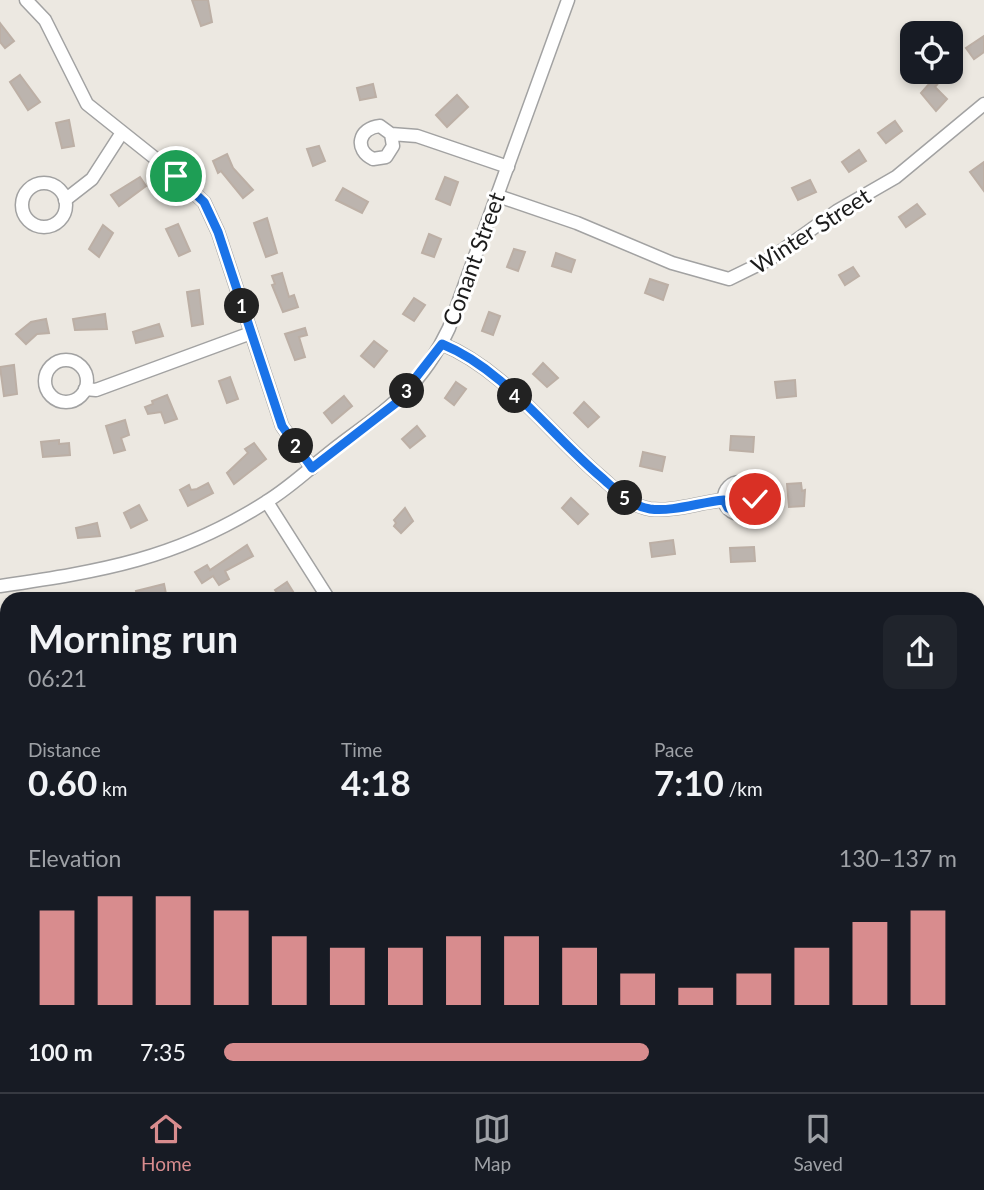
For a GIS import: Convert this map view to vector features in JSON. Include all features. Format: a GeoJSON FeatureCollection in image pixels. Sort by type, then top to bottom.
{"type":"FeatureCollection","features":[{"type":"Feature","properties":{"kind":"street"},"geometry":{"type":"LineString","coordinates":[[26,0],[45,20],[87,104],[121,134],[161,163],[204,202],[218,232],[282,426],[312,468]]}},
{"type":"Feature","properties":{"kind":"street","name":"Conant Street"},"geometry":{"type":"LineString","coordinates":[[0,586],[82,575],[136,561],[205,536],[267,502],[396,403],[442,344],[568,0]]}},
{"type":"Feature","properties":{"kind":"street","name":"Winter Street"},"geometry":{"type":"LineString","coordinates":[[498,196],[577,223],[685,267],[729,279],[770,259],[837,211],[896,177],[984,104]]}},
{"type":"Feature","properties":{"kind":"street"},"geometry":{"type":"LineString","coordinates":[[65,200],[92,178],[121,134]]}},
{"type":"Feature","properties":{"kind":"street"},"geometry":{"type":"LineString","coordinates":[[391,134],[417,136],[508,166]]}},
{"type":"Feature","properties":{"kind":"street"},"geometry":{"type":"LineString","coordinates":[[85,389],[96,390],[251,333]]}},
{"type":"Feature","properties":{"kind":"street"},"geometry":{"type":"LineString","coordinates":[[442,344],[463,353],[489,371],[578,457],[631,502],[656,509],[724,500]]}},
{"type":"Feature","properties":{"kind":"street"},"geometry":{"type":"LineString","coordinates":[[267,502],[324,592]]}},
{"type":"Feature","properties":{"kind":"building"},"geometry":{"type":"Polygon","coordinates":[[[192,0],[208,0],[212,22],[201,26],[192,0]]]}},
{"type":"Feature","properties":{"kind":"building"},"geometry":{"type":"Polygon","coordinates":[[[0,23],[14,41],[5,48],[0,42],[0,23]]]}},
{"type":"Feature","properties":{"kind":"building"},"geometry":{"type":"Polygon","coordinates":[[[984,36],[984,52],[974,59],[966,48],[984,36]]]}},
{"type":"Feature","properties":{"kind":"building"},"geometry":{"type":"Polygon","coordinates":[[[20,75],[40,102],[28,110],[10,82],[20,75]]]}},
{"type":"Feature","properties":{"kind":"building"},"geometry":{"type":"Polygon","coordinates":[[[373,84],[376,97],[360,100],[357,88],[373,84]]]}},
{"type":"Feature","properties":{"kind":"building"},"geometry":{"type":"Polygon","coordinates":[[[929,84],[938,84],[935,87],[947,99],[936,111],[921,93],[929,84]]]}},
{"type":"Feature","properties":{"kind":"building"},"geometry":{"type":"Polygon","coordinates":[[[457,95],[468,107],[447,127],[436,115],[457,95]]]}},
{"type":"Feature","properties":{"kind":"building"},"geometry":{"type":"Polygon","coordinates":[[[69,120],[74,146],[62,148],[56,123],[69,120]]]}},
{"type":"Feature","properties":{"kind":"building"},"geometry":{"type":"Polygon","coordinates":[[[895,121],[902,131],[886,143],[878,133],[895,121]]]}},
{"type":"Feature","properties":{"kind":"building"},"geometry":{"type":"Polygon","coordinates":[[[319,146],[325,161],[313,166],[307,149],[319,146]]]}},
{"type":"Feature","properties":{"kind":"building"},"geometry":{"type":"Polygon","coordinates":[[[859,150],[866,161],[849,172],[842,162],[859,150]]]}},
{"type":"Feature","properties":{"kind":"building"},"geometry":{"type":"Polygon","coordinates":[[[227,154],[233,168],[253,190],[243,198],[221,171],[218,173],[213,161],[227,154]]]}},
{"type":"Feature","properties":{"kind":"building"},"geometry":{"type":"Polygon","coordinates":[[[984,162],[984,191],[970,172],[984,162]]]}},
{"type":"Feature","properties":{"kind":"building"},"geometry":{"type":"Polygon","coordinates":[[[140,177],[146,186],[119,206],[111,195],[140,177]]]}},
{"type":"Feature","properties":{"kind":"building"},"geometry":{"type":"Polygon","coordinates":[[[445,177],[458,182],[450,205],[436,199],[445,177]]]}},
{"type":"Feature","properties":{"kind":"building"},"geometry":{"type":"Polygon","coordinates":[[[810,180],[816,192],[798,200],[792,188],[810,180]]]}},
{"type":"Feature","properties":{"kind":"building"},"geometry":{"type":"Polygon","coordinates":[[[343,188],[368,202],[362,213],[336,200],[343,188]]]}},
{"type":"Feature","properties":{"kind":"building"},"geometry":{"type":"Polygon","coordinates":[[[917,204],[925,214],[906,227],[899,217],[917,204]]]}},
{"type":"Feature","properties":{"kind":"building"},"geometry":{"type":"Polygon","coordinates":[[[267,218],[277,253],[266,257],[254,223],[267,218]]]}},
{"type":"Feature","properties":{"kind":"building"},"geometry":{"type":"Polygon","coordinates":[[[178,224],[190,251],[179,256],[166,229],[178,224]]]}},
{"type":"Feature","properties":{"kind":"building"},"geometry":{"type":"Polygon","coordinates":[[[103,225],[113,233],[99,257],[89,249],[103,225]]]}},
{"type":"Feature","properties":{"kind":"building"},"geometry":{"type":"Polygon","coordinates":[[[429,234],[441,239],[434,257],[422,253],[429,234]]]}},
{"type":"Feature","properties":{"kind":"building"},"geometry":{"type":"Polygon","coordinates":[[[514,249],[525,252],[518,271],[507,267],[514,249]]]}},
{"type":"Feature","properties":{"kind":"building"},"geometry":{"type":"Polygon","coordinates":[[[556,253],[575,260],[571,272],[552,266],[556,253]]]}},
{"type":"Feature","properties":{"kind":"building"},"geometry":{"type":"Polygon","coordinates":[[[853,267],[859,276],[845,285],[839,275],[853,267]]]}},
{"type":"Feature","properties":{"kind":"building"},"geometry":{"type":"Polygon","coordinates":[[[282,273],[289,297],[294,295],[298,307],[283,312],[272,285],[275,284],[272,276],[282,273]]]}},
{"type":"Feature","properties":{"kind":"building"},"geometry":{"type":"Polygon","coordinates":[[[650,279],[668,285],[663,300],[645,293],[650,279]]]}},
{"type":"Feature","properties":{"kind":"building"},"geometry":{"type":"Polygon","coordinates":[[[199,290],[203,324],[192,326],[187,292],[199,290]]]}},
{"type":"Feature","properties":{"kind":"building"},"geometry":{"type":"Polygon","coordinates":[[[414,298],[425,305],[414,321],[403,314],[414,298]]]}},
{"type":"Feature","properties":{"kind":"building"},"geometry":{"type":"Polygon","coordinates":[[[489,312],[500,316],[493,335],[482,331],[489,312]]]}},
{"type":"Feature","properties":{"kind":"building"},"geometry":{"type":"Polygon","coordinates":[[[105,314],[107,329],[75,330],[73,319],[105,314]]]}},
{"type":"Feature","properties":{"kind":"building"},"geometry":{"type":"Polygon","coordinates":[[[46,319],[49,333],[37,334],[26,344],[16,334],[31,322],[46,319]]]}},
{"type":"Feature","properties":{"kind":"building"},"geometry":{"type":"Polygon","coordinates":[[[159,324],[163,336],[136,343],[133,332],[159,324]]]}},
{"type":"Feature","properties":{"kind":"building"},"geometry":{"type":"Polygon","coordinates":[[[305,328],[307,335],[299,337],[305,357],[295,360],[285,334],[305,328]]]}},
{"type":"Feature","properties":{"kind":"building"},"geometry":{"type":"Polygon","coordinates":[[[374,341],[387,351],[374,367],[361,356],[374,341]]]}},
{"type":"Feature","properties":{"kind":"building"},"geometry":{"type":"Polygon","coordinates":[[[543,363],[558,378],[547,387],[533,374],[543,363]]]}},
{"type":"Feature","properties":{"kind":"building"},"geometry":{"type":"Polygon","coordinates":[[[14,365],[17,394],[4,396],[0,367],[14,365]]]}},
{"type":"Feature","properties":{"kind":"building"},"geometry":{"type":"Polygon","coordinates":[[[230,377],[238,399],[227,403],[219,381],[230,377]]]}},
{"type":"Feature","properties":{"kind":"building"},"geometry":{"type":"Polygon","coordinates":[[[795,380],[796,396],[777,398],[775,382],[795,380]]]}},
{"type":"Feature","properties":{"kind":"building"},"geometry":{"type":"Polygon","coordinates":[[[456,382],[466,389],[454,405],[445,398],[456,382]]]}},
{"type":"Feature","properties":{"kind":"building"},"geometry":{"type":"Polygon","coordinates":[[[167,395],[177,419],[165,423],[161,412],[148,414],[145,407],[167,395]]]}},
{"type":"Feature","properties":{"kind":"building"},"geometry":{"type":"Polygon","coordinates":[[[344,396],[352,406],[332,423],[324,413],[344,396]]]}},
{"type":"Feature","properties":{"kind":"building"},"geometry":{"type":"Polygon","coordinates":[[[584,402],[599,417],[588,427],[574,413],[584,402]]]}},
{"type":"Feature","properties":{"kind":"building"},"geometry":{"type":"Polygon","coordinates":[[[125,420],[129,435],[121,438],[125,450],[114,453],[106,426],[125,420]]]}},
{"type":"Feature","properties":{"kind":"building"},"geometry":{"type":"Polygon","coordinates":[[[417,426],[425,436],[410,448],[402,439],[417,426]]]}},
{"type":"Feature","properties":{"kind":"building"},"geometry":{"type":"Polygon","coordinates":[[[731,436],[754,437],[753,452],[730,450],[731,436]]]}},
{"type":"Feature","properties":{"kind":"building"},"geometry":{"type":"Polygon","coordinates":[[[59,440],[59,444],[69,443],[70,455],[43,457],[41,442],[59,440]]]}},
{"type":"Feature","properties":{"kind":"building"},"geometry":{"type":"Polygon","coordinates":[[[254,443],[266,459],[234,484],[227,473],[248,453],[245,449],[254,443]]]}},
{"type":"Feature","properties":{"kind":"building"},"geometry":{"type":"Polygon","coordinates":[[[643,452],[665,457],[662,471],[640,466],[643,452]]]}},
{"type":"Feature","properties":{"kind":"building"},"geometry":{"type":"Polygon","coordinates":[[[208,483],[213,493],[188,506],[180,490],[189,485],[191,490],[197,489],[208,483]]]}},
{"type":"Feature","properties":{"kind":"building"},"geometry":{"type":"Polygon","coordinates":[[[801,483],[802,491],[805,490],[804,506],[789,507],[787,484],[801,483]]]}},
{"type":"Feature","properties":{"kind":"building"},"geometry":{"type":"Polygon","coordinates":[[[571,498],[588,514],[578,524],[562,508],[571,498]]]}},
{"type":"Feature","properties":{"kind":"building"},"geometry":{"type":"Polygon","coordinates":[[[139,505],[147,520],[131,528],[124,513],[139,505]]]}},
{"type":"Feature","properties":{"kind":"building"},"geometry":{"type":"Polygon","coordinates":[[[405,508],[413,521],[401,533],[394,526],[394,520],[405,508]]]}},
{"type":"Feature","properties":{"kind":"building"},"geometry":{"type":"Polygon","coordinates":[[[97,523],[100,536],[78,538],[76,528],[97,523]]]}},
{"type":"Feature","properties":{"kind":"building"},"geometry":{"type":"Polygon","coordinates":[[[673,540],[675,554],[652,557],[650,543],[673,540]]]}},
{"type":"Feature","properties":{"kind":"building"},"geometry":{"type":"Polygon","coordinates":[[[247,545],[253,556],[225,571],[229,579],[219,585],[213,576],[202,583],[195,572],[207,565],[210,570],[247,545]]]}},
{"type":"Feature","properties":{"kind":"building"},"geometry":{"type":"Polygon","coordinates":[[[754,547],[755,561],[731,562],[730,548],[754,547]]]}},
{"type":"Feature","properties":{"kind":"building"},"geometry":{"type":"Polygon","coordinates":[[[287,582],[293,592],[276,592],[275,590],[287,582]]]}},
{"type":"Feature","properties":{"kind":"building"},"geometry":{"type":"Polygon","coordinates":[[[164,584],[166,592],[136,592],[164,584]]]}},
{"type":"Feature","properties":{"kind":"route"},"geometry":{"type":"LineString","coordinates":[[176,176],[204,202],[218,232],[282,426],[312,468],[396,403],[442,344],[481,364],[578,457],[631,502],[656,509],[724,500],[728,508],[739,513],[750,510],[755,499]]}}]}
